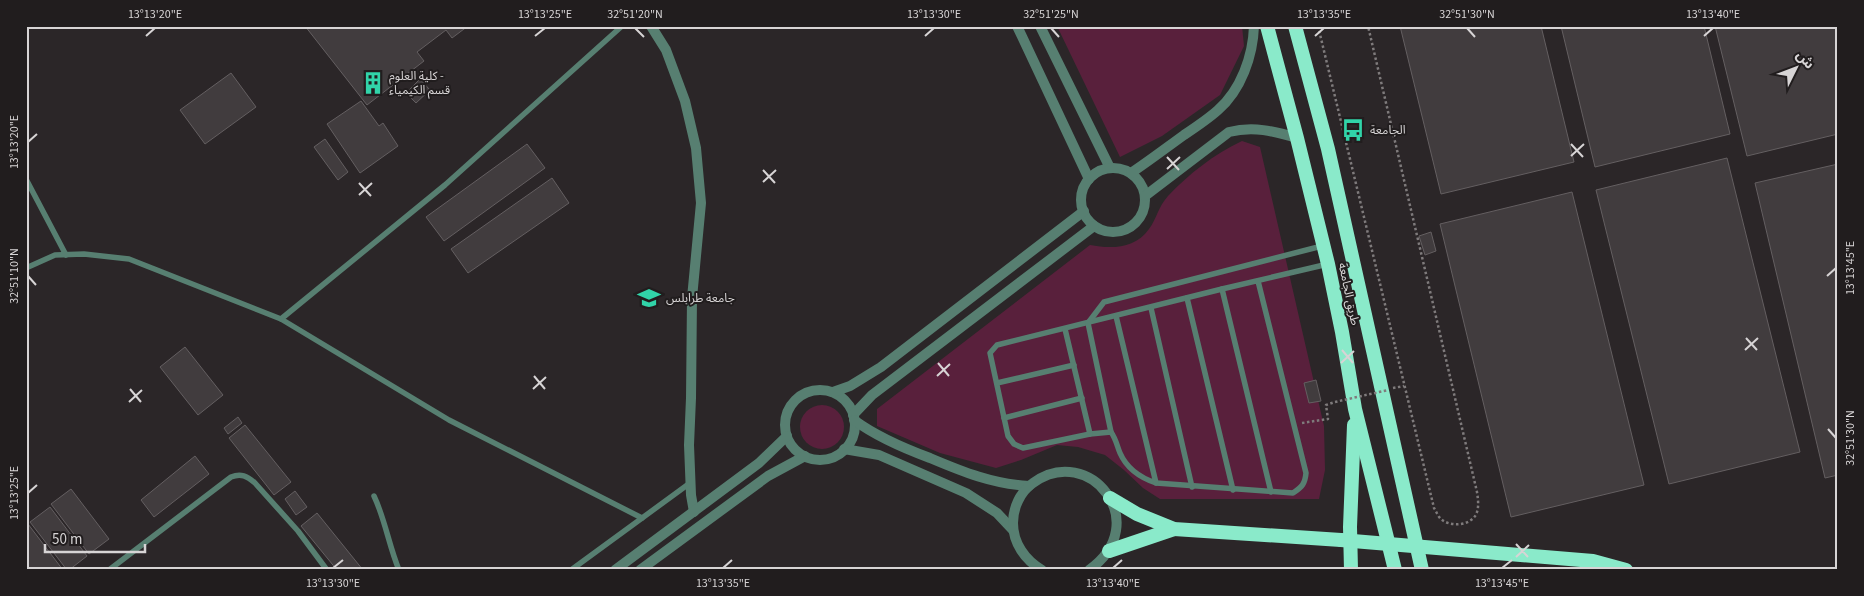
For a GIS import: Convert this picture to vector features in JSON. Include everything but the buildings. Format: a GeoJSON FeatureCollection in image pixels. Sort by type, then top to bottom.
{"type":"FeatureCollection","features":[{"type":"Feature","properties":{"kind":"highway","name":"طريق الجامعة"},"geometry":{"type":"LineString","coordinates":[[1267,26],[1328,264],[1355,409],[1395,570]]}},
{"type":"Feature","properties":{"kind":"highway","name":"طريق الجامعة"},"geometry":{"type":"LineString","coordinates":[[1295,26],[1328,149],[1422,570]]}},
{"type":"Feature","properties":{"kind":"highway"},"geometry":{"type":"LineString","coordinates":[[1351,570],[1350,527],[1355,409]]}},
{"type":"Feature","properties":{"kind":"highway"},"geometry":{"type":"LineString","coordinates":[[1110,498],[1137,514],[1174,528],[1593,561],[1626,570]]}},
{"type":"Feature","properties":{"kind":"highway"},"geometry":{"type":"LineString","coordinates":[[1103,561],[1174,528]]}},
{"type":"Feature","properties":{"kind":"street"},"geometry":{"type":"LineString","coordinates":[[651,26],[666,50],[685,101],[696,148],[701,203],[692,298],[692,398],[689,445],[690,483],[694,512]]}},
{"type":"Feature","properties":{"kind":"street"},"geometry":{"type":"LineString","coordinates":[[1017,26],[1089,179]]}},
{"type":"Feature","properties":{"kind":"street"},"geometry":{"type":"LineString","coordinates":[[1040,26],[1110,168]]}},
{"type":"Feature","properties":{"kind":"street"},"geometry":{"type":"LineString","coordinates":[[1131,173],[1206,120],[1225,103],[1245,72],[1254,38],[1254,26]]}},
{"type":"Feature","properties":{"kind":"street"},"geometry":{"type":"LineString","coordinates":[[1145,196],[1230,132],[1244,129],[1262,129],[1297,138]]}},
{"type":"Feature","properties":{"kind":"street"},"geometry":{"type":"LineString","coordinates":[[1110,168],[1131,173],[1140,183],[1145,196],[1142,214],[1137,222],[1130,228],[1112,232],[1094,226],[1084,212],[1081,203],[1082,194],[1089,179],[1099,172],[1110,168]]}},
{"type":"Feature","properties":{"kind":"street"},"geometry":{"type":"LineString","coordinates":[[833,392],[850,386],[881,367],[1084,212]]}},
{"type":"Feature","properties":{"kind":"street"},"geometry":{"type":"LineString","coordinates":[[854,418],[872,395],[1094,226]]}},
{"type":"Feature","properties":{"kind":"street"},"geometry":{"type":"LineString","coordinates":[[814,390],[833,392],[842,398],[849,406],[854,418],[853,436],[839,454],[826,459],[805,456],[794,448],[787,436],[785,426],[786,416],[796,399],[804,393],[814,390]]}},
{"type":"Feature","properties":{"kind":"street"},"geometry":{"type":"LineString","coordinates":[[854,418],[883,439],[976,477],[1008,485],[1029,486]]}},
{"type":"Feature","properties":{"kind":"street"},"geometry":{"type":"LineString","coordinates":[[615,570],[759,463],[787,436]]}},
{"type":"Feature","properties":{"kind":"street"},"geometry":{"type":"LineString","coordinates":[[844,449],[878,455],[966,493],[997,513],[1013,530]]}},
{"type":"Feature","properties":{"kind":"street"},"geometry":{"type":"LineString","coordinates":[[640,570],[762,480],[805,456]]}},
{"type":"Feature","properties":{"kind":"street"},"geometry":{"type":"LineString","coordinates":[[1042,570],[1024,556],[1013,530],[1013,518],[1016,506],[1029,486],[1040,478],[1053,473],[1066,472],[1092,479],[1102,487],[1116,511],[1115,539],[1103,561],[1089,570]]}},
{"type":"Feature","properties":{"kind":"lane"},"geometry":{"type":"LineString","coordinates":[[281,319],[445,185],[622,26]]}},
{"type":"Feature","properties":{"kind":"lane"},"geometry":{"type":"LineString","coordinates":[[26,179],[66,254]]}},
{"type":"Feature","properties":{"kind":"lane"},"geometry":{"type":"LineString","coordinates":[[1258,281],[1306,473],[1303,487],[1293,493],[1233,490],[1156,483],[1143,478],[1128,465],[1120,454],[1116,439],[1111,432],[1088,323],[1104,302],[1322,246]]}},
{"type":"Feature","properties":{"kind":"lane"},"geometry":{"type":"LineString","coordinates":[[26,268],[55,255],[84,254],[129,258],[281,319],[449,420],[642,518]]}},
{"type":"Feature","properties":{"kind":"lane"},"geometry":{"type":"LineString","coordinates":[[1111,432],[1090,434],[1023,448],[1014,444],[1008,436],[990,353],[997,345],[1328,264]]}},
{"type":"Feature","properties":{"kind":"lane"},"geometry":{"type":"LineString","coordinates":[[1222,289],[1271,492]]}},
{"type":"Feature","properties":{"kind":"lane"},"geometry":{"type":"LineString","coordinates":[[1186,298],[1233,490]]}},
{"type":"Feature","properties":{"kind":"lane"},"geometry":{"type":"LineString","coordinates":[[1151,308],[1192,487]]}},
{"type":"Feature","properties":{"kind":"lane"},"geometry":{"type":"LineString","coordinates":[[1116,316],[1156,483]]}},
{"type":"Feature","properties":{"kind":"lane"},"geometry":{"type":"LineString","coordinates":[[1065,329],[1090,434]]}},
{"type":"Feature","properties":{"kind":"lane"},"geometry":{"type":"LineString","coordinates":[[997,384],[1074,365]]}},
{"type":"Feature","properties":{"kind":"lane"},"geometry":{"type":"LineString","coordinates":[[1004,418],[1082,398]]}},
{"type":"Feature","properties":{"kind":"lane"},"geometry":{"type":"LineString","coordinates":[[109,570],[231,477],[239,474],[255,483],[298,531],[327,570]]}},
{"type":"Feature","properties":{"kind":"lane"},"geometry":{"type":"LineString","coordinates":[[571,570],[690,483]]}},
{"type":"Feature","properties":{"kind":"lane"},"geometry":{"type":"LineString","coordinates":[[374,496],[399,570]]}},
{"type":"Feature","properties":{"kind":"path"},"geometry":{"type":"LineString","coordinates":[[1318,26],[1434,508],[1441,519],[1449,524],[1460,524],[1472,520],[1477,514],[1477,492],[1368,26]]}},
{"type":"Feature","properties":{"kind":"path"},"geometry":{"type":"LineString","coordinates":[[1293,424],[1328,419],[1326,405],[1388,390]]}},
{"type":"Feature","properties":{"kind":"shaded area"},"geometry":{"type":"Polygon","coordinates":[[[1057,26],[1242,26],[1244,46],[1220,95],[1162,136],[1120,157],[1057,26]]]}},
{"type":"Feature","properties":{"kind":"shaded area"},"geometry":{"type":"Polygon","coordinates":[[[1242,141],[1260,147],[1324,426],[1325,470],[1319,499],[1160,499],[1143,488],[1105,455],[1078,447],[1057,445],[996,468],[940,453],[877,426],[877,409],[1090,245],[1122,246],[1130,244],[1143,236],[1152,225],[1165,200],[1176,188],[1212,158],[1242,141]]]}},
{"type":"Feature","properties":{"kind":"shaded area"},"geometry":{"type":"Polygon","coordinates":[[[818,405],[826,405],[838,411],[844,427],[838,443],[826,449],[818,449],[806,443],[800,431],[800,423],[806,411],[818,405]]]}},
{"type":"Feature","properties":{"kind":"place","name":"كلية العلوم - قسم الكيمياء"},"geometry":{"type":"Point","coordinates":[373,83]}},
{"type":"Feature","properties":{"kind":"place","name":"الجامعة"},"geometry":{"type":"Point","coordinates":[1353,130]}},
{"type":"Feature","properties":{"kind":"place","name":"جامعة طرابلس"},"geometry":{"type":"Point","coordinates":[649,298]}}]}
